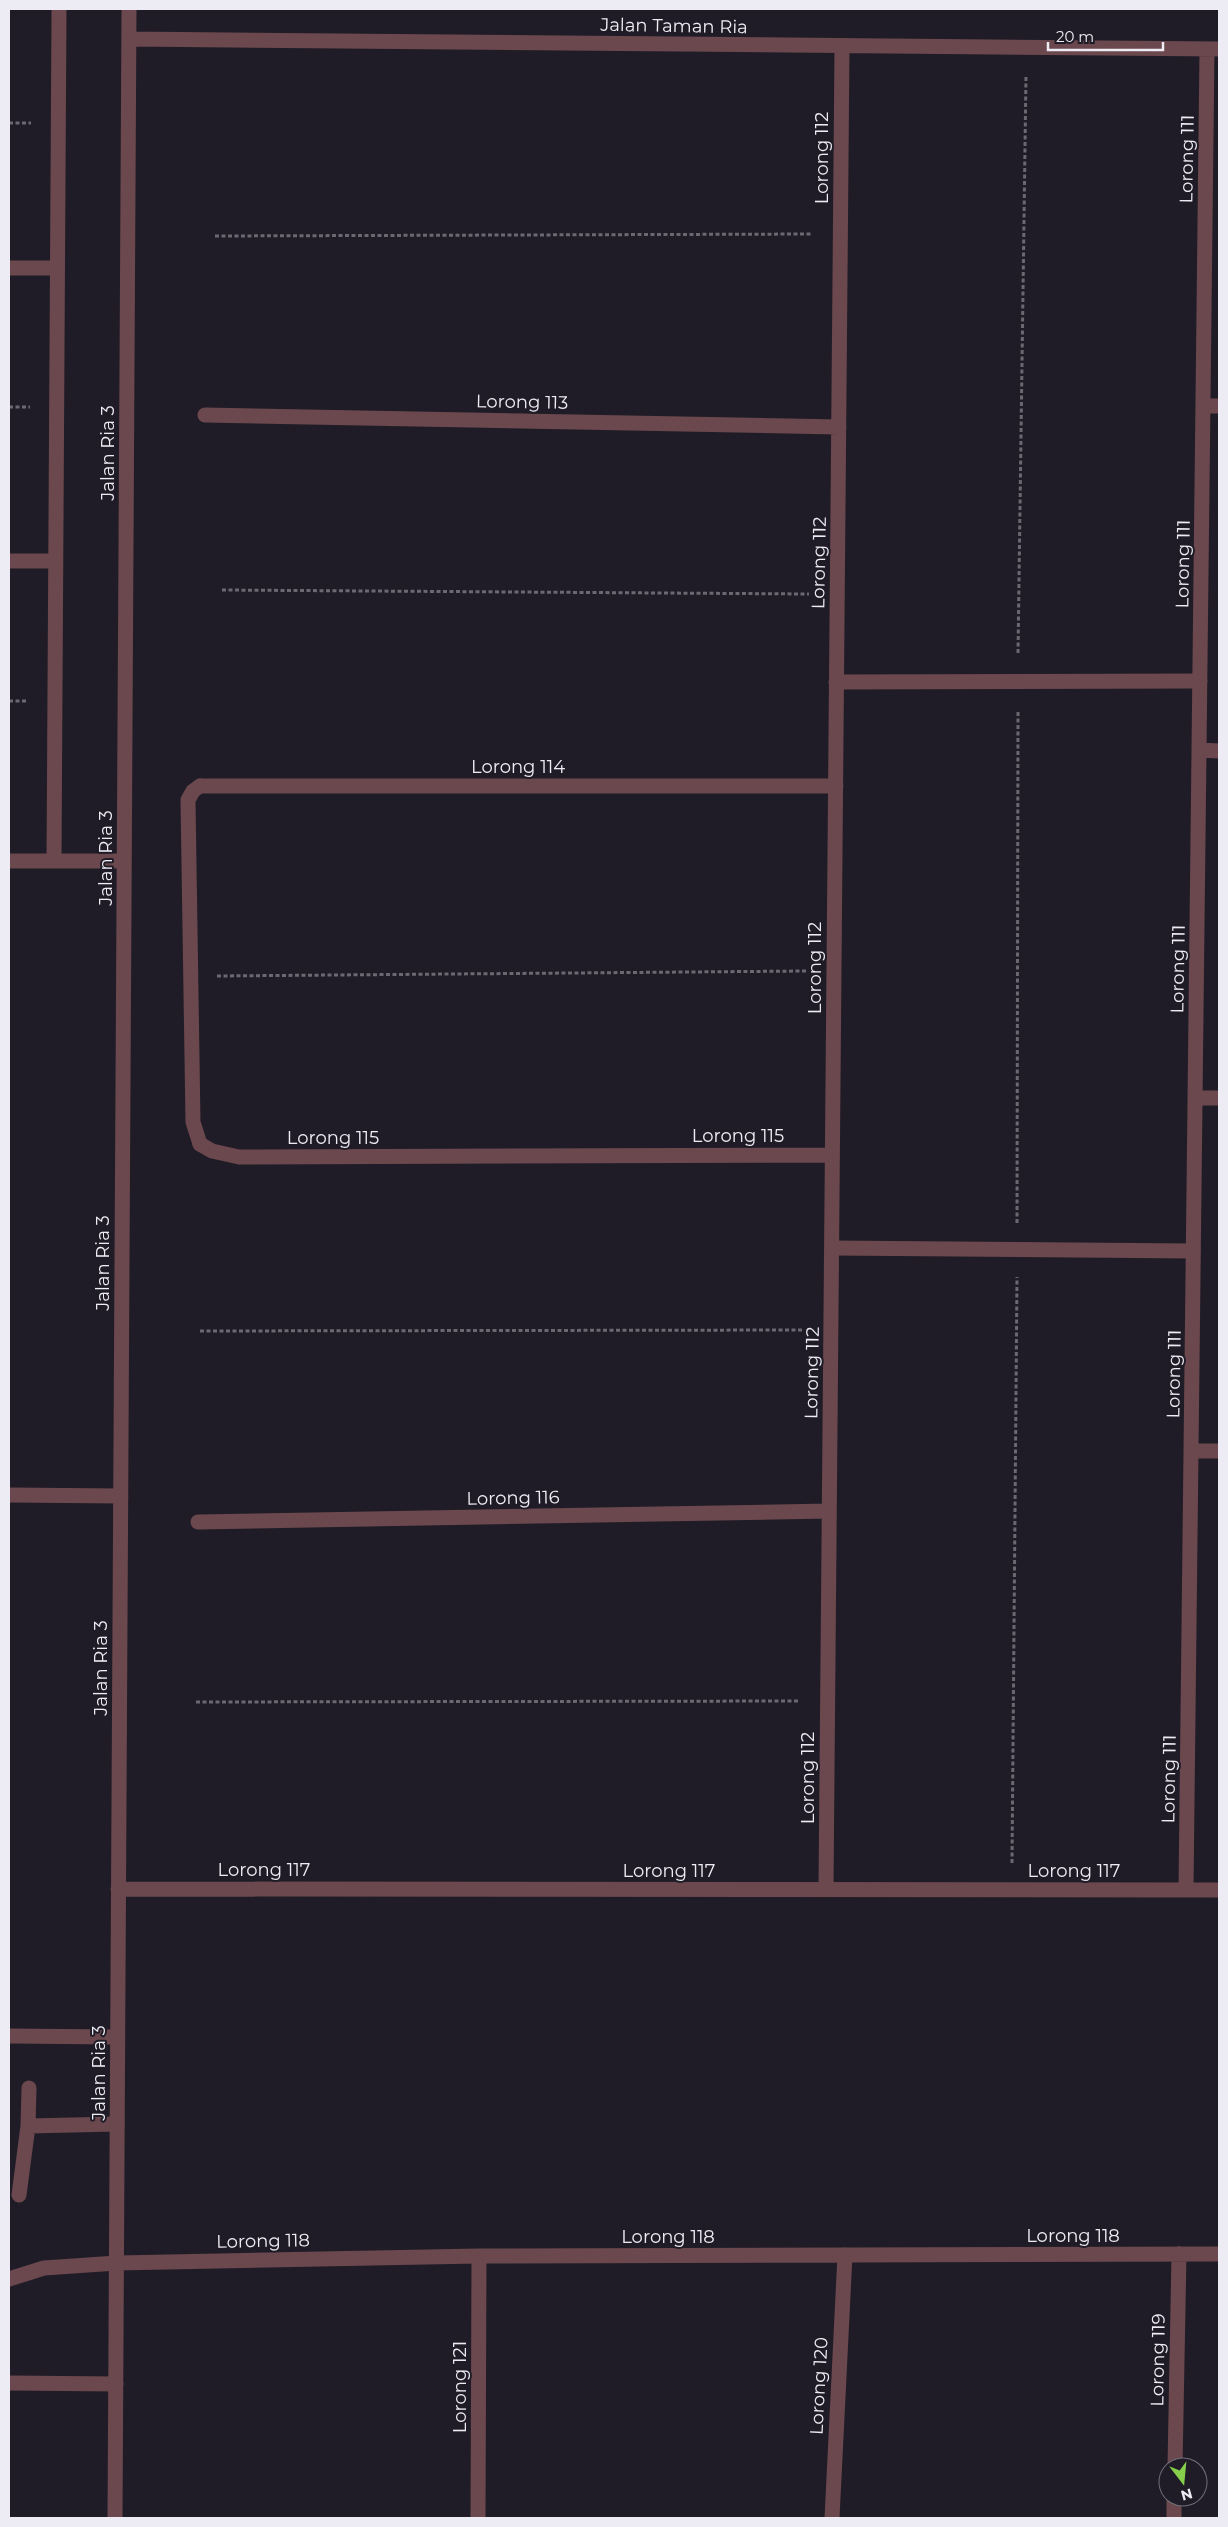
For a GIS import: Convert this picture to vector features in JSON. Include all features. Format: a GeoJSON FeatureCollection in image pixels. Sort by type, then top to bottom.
{"type":"FeatureCollection","features":[{"type":"Feature","properties":{"kind":"street"},"geometry":{"type":"LineString","coordinates":[[54,861],[59,9]]}},
{"type":"Feature","properties":{"kind":"street","name":"Jalan Ria 3"},"geometry":{"type":"LineString","coordinates":[[115,2518],[129,9]]}},
{"type":"Feature","properties":{"kind":"street","name":"Jalan Taman Ria"},"geometry":{"type":"LineString","coordinates":[[129,39],[1213,49]]}},
{"type":"Feature","properties":{"kind":"street","name":"Lorong 112"},"geometry":{"type":"LineString","coordinates":[[826,1890],[842,47]]}},
{"type":"Feature","properties":{"kind":"street","name":"Lorong 111"},"geometry":{"type":"LineString","coordinates":[[1186,1890],[1203,406],[1213,49]]}},
{"type":"Feature","properties":{"kind":"street"},"geometry":{"type":"LineString","coordinates":[[9,268],[57,268]]}},
{"type":"Feature","properties":{"kind":"street"},"geometry":{"type":"LineString","coordinates":[[1203,406],[1219,406]]}},
{"type":"Feature","properties":{"kind":"street","name":"Lorong 113"},"geometry":{"type":"LineString","coordinates":[[205,415],[839,427]]}},
{"type":"Feature","properties":{"kind":"street"},"geometry":{"type":"LineString","coordinates":[[9,561],[55,561]]}},
{"type":"Feature","properties":{"kind":"street"},"geometry":{"type":"LineString","coordinates":[[836,682],[1200,681]]}},
{"type":"Feature","properties":{"kind":"street"},"geometry":{"type":"LineString","coordinates":[[1199,750],[1219,751]]}},
{"type":"Feature","properties":{"kind":"street","name":"Lorong 114"},"geometry":{"type":"LineString","coordinates":[[200,786],[836,786]]}},
{"type":"Feature","properties":{"kind":"street","name":"Lorong 115"},"geometry":{"type":"LineString","coordinates":[[200,786],[193,791],[188,800],[192,1122],[200,1144],[212,1152],[239,1157],[832,1155]]}},
{"type":"Feature","properties":{"kind":"street"},"geometry":{"type":"LineString","coordinates":[[9,861],[124,861]]}},
{"type":"Feature","properties":{"kind":"street"},"geometry":{"type":"LineString","coordinates":[[1195,1098],[1219,1098]]}},
{"type":"Feature","properties":{"kind":"street"},"geometry":{"type":"LineString","coordinates":[[832,1248],[1194,1250]]}},
{"type":"Feature","properties":{"kind":"street"},"geometry":{"type":"LineString","coordinates":[[1192,1451],[1219,1451]]}},
{"type":"Feature","properties":{"kind":"street"},"geometry":{"type":"LineString","coordinates":[[9,1495],[121,1496]]}},
{"type":"Feature","properties":{"kind":"street","name":"Lorong 116"},"geometry":{"type":"LineString","coordinates":[[198,1522],[829,1511]]}},
{"type":"Feature","properties":{"kind":"street","name":"Lorong 117"},"geometry":{"type":"LineString","coordinates":[[118,1889],[1219,1890]]}},
{"type":"Feature","properties":{"kind":"street"},"geometry":{"type":"LineString","coordinates":[[9,2036],[117,2037]]}},
{"type":"Feature","properties":{"kind":"street"},"geometry":{"type":"LineString","coordinates":[[19,2195],[28,2126],[29,2088]]}},
{"type":"Feature","properties":{"kind":"street"},"geometry":{"type":"LineString","coordinates":[[28,2126],[117,2124]]}},
{"type":"Feature","properties":{"kind":"street","name":"Lorong 119"},"geometry":{"type":"LineString","coordinates":[[1175,2457],[1179,2254]]}},
{"type":"Feature","properties":{"kind":"street","name":"Lorong 118"},"geometry":{"type":"LineString","coordinates":[[9,2279],[44,2268],[116,2262],[479,2256],[1219,2254]]}},
{"type":"Feature","properties":{"kind":"street","name":"Lorong 120"},"geometry":{"type":"LineString","coordinates":[[832,2518],[844,2255]]}},
{"type":"Feature","properties":{"kind":"street","name":"Lorong 121"},"geometry":{"type":"LineString","coordinates":[[478,2518],[479,2256]]}},
{"type":"Feature","properties":{"kind":"street"},"geometry":{"type":"LineString","coordinates":[[9,2383],[116,2384]]}},
{"type":"Feature","properties":{"kind":"path"},"geometry":{"type":"LineString","coordinates":[[1011,1890],[1017,1250],[1018,682],[1026,47]]}},
{"type":"Feature","properties":{"kind":"path"},"geometry":{"type":"LineString","coordinates":[[215,236],[841,234]]}},
{"type":"Feature","properties":{"kind":"path"},"geometry":{"type":"LineString","coordinates":[[222,590],[837,594]]}},
{"type":"Feature","properties":{"kind":"path"},"geometry":{"type":"LineString","coordinates":[[190,976],[834,970]]}},
{"type":"Feature","properties":{"kind":"path"},"geometry":{"type":"LineString","coordinates":[[200,1331],[831,1330]]}},
{"type":"Feature","properties":{"kind":"path"},"geometry":{"type":"LineString","coordinates":[[196,1702],[828,1701]]}}]}
